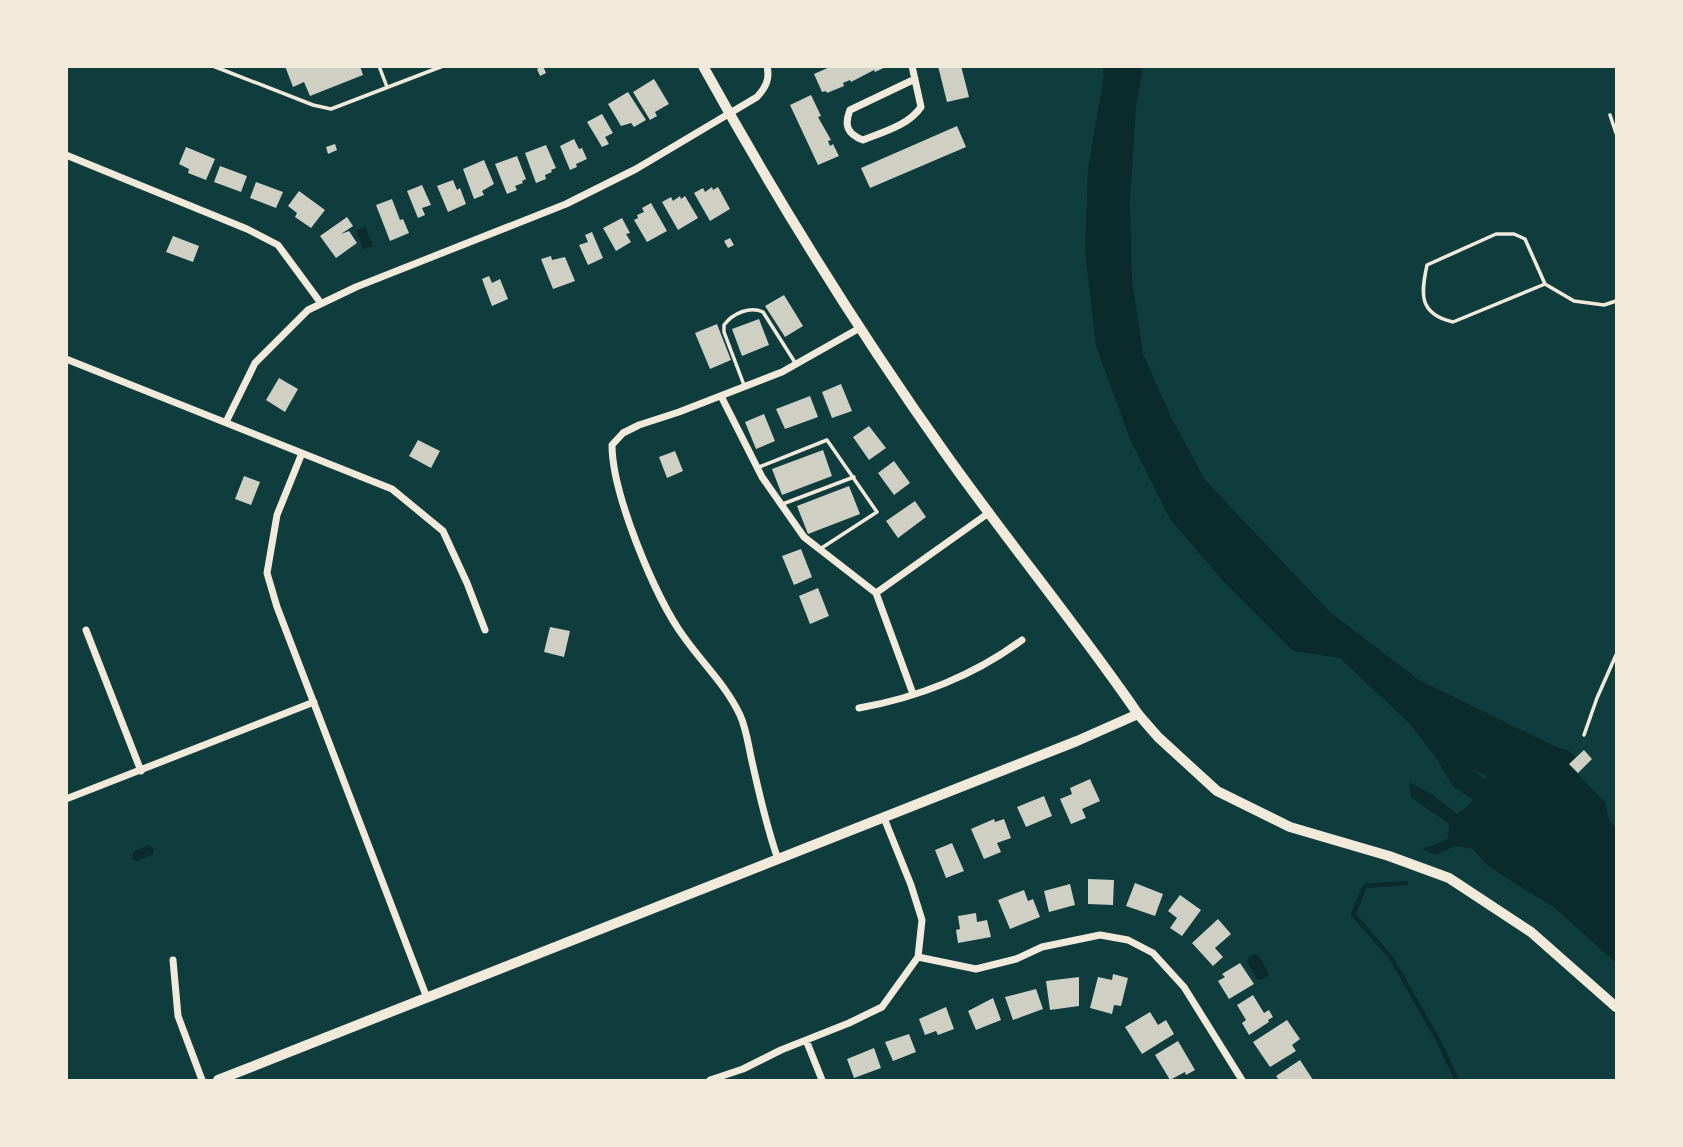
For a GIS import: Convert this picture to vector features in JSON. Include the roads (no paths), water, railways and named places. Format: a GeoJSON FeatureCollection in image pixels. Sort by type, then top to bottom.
{"type":"FeatureCollection","features":[{"type":"Feature","properties":{"kind":"main road"},"geometry":{"type":"LineString","coordinates":[[702,66],[858,328],[947,456],[1138,714],[1158,737],[1217,791],[1290,827],[1389,856],[1449,878],[1531,932],[1616,1007]]}},
{"type":"Feature","properties":{"kind":"street"},"geometry":{"type":"LineString","coordinates":[[226,422],[255,363],[308,310],[320,302],[566,204],[636,169],[757,97],[765,88],[769,75],[766,66]]}},
{"type":"Feature","properties":{"kind":"street"},"geometry":{"type":"LineString","coordinates":[[912,66],[915,79],[921,107],[916,115],[863,140],[854,137],[848,130],[846,120],[850,110],[915,79]]}},
{"type":"Feature","properties":{"kind":"street"},"geometry":{"type":"LineString","coordinates":[[66,155],[247,229],[278,245],[320,302]]}},
{"type":"Feature","properties":{"kind":"street"},"geometry":{"type":"LineString","coordinates":[[778,859],[742,718],[727,690],[683,636],[658,592],[623,504],[612,462],[612,445],[623,433],[639,425],[721,396],[796,364],[858,328]]}},
{"type":"Feature","properties":{"kind":"street"},"geometry":{"type":"LineString","coordinates":[[66,359],[393,489],[443,531],[485,630]]}},
{"type":"Feature","properties":{"kind":"street"},"geometry":{"type":"LineString","coordinates":[[721,396],[757,468],[780,506],[804,537],[876,593],[913,694]]}},
{"type":"Feature","properties":{"kind":"street"},"geometry":{"type":"LineString","coordinates":[[302,453],[277,515],[267,573],[277,607],[427,998]]}},
{"type":"Feature","properties":{"kind":"street"},"geometry":{"type":"LineString","coordinates":[[876,593],[990,512]]}},
{"type":"Feature","properties":{"kind":"street"},"geometry":{"type":"LineString","coordinates":[[86,630],[141,771]]}},
{"type":"Feature","properties":{"kind":"street"},"geometry":{"type":"LineString","coordinates":[[859,708],[890,703],[981,668],[1022,640]]}},
{"type":"Feature","properties":{"kind":"street"},"geometry":{"type":"LineString","coordinates":[[66,799],[314,702]]}},
{"type":"Feature","properties":{"kind":"street"},"geometry":{"type":"LineString","coordinates":[[218,1080],[884,818],[1138,714]]}},
{"type":"Feature","properties":{"kind":"street"},"geometry":{"type":"LineString","coordinates":[[710,1080],[743,1069],[882,1007],[918,957],[922,920],[884,818]]}},
{"type":"Feature","properties":{"kind":"street"},"geometry":{"type":"LineString","coordinates":[[918,957],[976,970],[1016,959],[1042,947],[1100,935],[1128,940],[1153,953],[1184,987],[1242,1080]]}},
{"type":"Feature","properties":{"kind":"street"},"geometry":{"type":"LineString","coordinates":[[173,960],[178,1016],[202,1080]]}},
{"type":"Feature","properties":{"kind":"street"},"geometry":{"type":"LineString","coordinates":[[806,1040],[822,1080]]}},
{"type":"Feature","properties":{"kind":"lane"},"geometry":{"type":"LineString","coordinates":[[213,66],[313,105],[331,109],[443,66]]}},
{"type":"Feature","properties":{"kind":"lane"},"geometry":{"type":"LineString","coordinates":[[379,66],[387,88]]}},
{"type":"Feature","properties":{"kind":"lane"},"geometry":{"type":"LineString","coordinates":[[424,66],[426,73]]}},
{"type":"Feature","properties":{"kind":"lane"},"geometry":{"type":"LineString","coordinates":[[1610,115],[1616,133]]}},
{"type":"Feature","properties":{"kind":"lane"},"geometry":{"type":"LineString","coordinates":[[1545,284],[1452,322],[1439,319],[1424,303],[1422,290],[1427,265],[1496,234],[1514,234],[1525,239],[1545,284],[1574,301],[1604,305],[1616,301]]}},
{"type":"Feature","properties":{"kind":"lane"},"geometry":{"type":"LineString","coordinates":[[744,387],[724,332],[724,325],[733,317],[750,310],[763,312],[796,364]]}},
{"type":"Feature","properties":{"kind":"lane"},"geometry":{"type":"LineString","coordinates":[[757,468],[827,440],[877,512],[820,549]]}},
{"type":"Feature","properties":{"kind":"lane"},"geometry":{"type":"LineString","coordinates":[[780,506],[854,477]]}},
{"type":"Feature","properties":{"kind":"lane"},"geometry":{"type":"LineString","coordinates":[[1584,735],[1616,654]]}},
{"type":"Feature","properties":{"kind":"water"},"geometry":{"type":"Polygon","coordinates":[[[1103,67],[1143,67],[1136,107],[1130,201],[1132,280],[1143,354],[1171,417],[1205,480],[1331,613],[1419,680],[1569,751],[1576,758],[1569,765],[1605,802],[1609,820],[1616,829],[1616,963],[1555,908],[1486,864],[1473,849],[1455,846],[1436,855],[1422,849],[1448,839],[1449,824],[1411,797],[1409,782],[1433,795],[1457,814],[1470,804],[1487,776],[1434,755],[1410,724],[1340,658],[1293,651],[1224,582],[1170,519],[1130,439],[1096,346],[1085,250],[1088,169],[1104,76],[1103,67]]]}},
{"type":"Feature","properties":{"kind":"water"},"geometry":{"type":"Polygon","coordinates":[[[365,227],[373,246],[363,249],[356,230],[365,227]]]}},
{"type":"Feature","properties":{"kind":"water"},"geometry":{"type":"Polygon","coordinates":[[[149,845],[154,849],[153,854],[137,861],[133,859],[133,852],[149,845]]]}},
{"type":"Feature","properties":{"kind":"water"},"geometry":{"type":"Polygon","coordinates":[[[1255,954],[1268,972],[1268,976],[1261,980],[1257,979],[1247,962],[1248,958],[1255,954]]]}},
{"type":"Feature","properties":{"kind":"waterway"},"geometry":{"type":"LineString","coordinates":[[1435,733],[1462,778],[1507,808]]}},
{"type":"Feature","properties":{"kind":"waterway"},"geometry":{"type":"LineString","coordinates":[[1406,883],[1365,886],[1353,914],[1392,959],[1438,1040],[1457,1080]]}}]}
